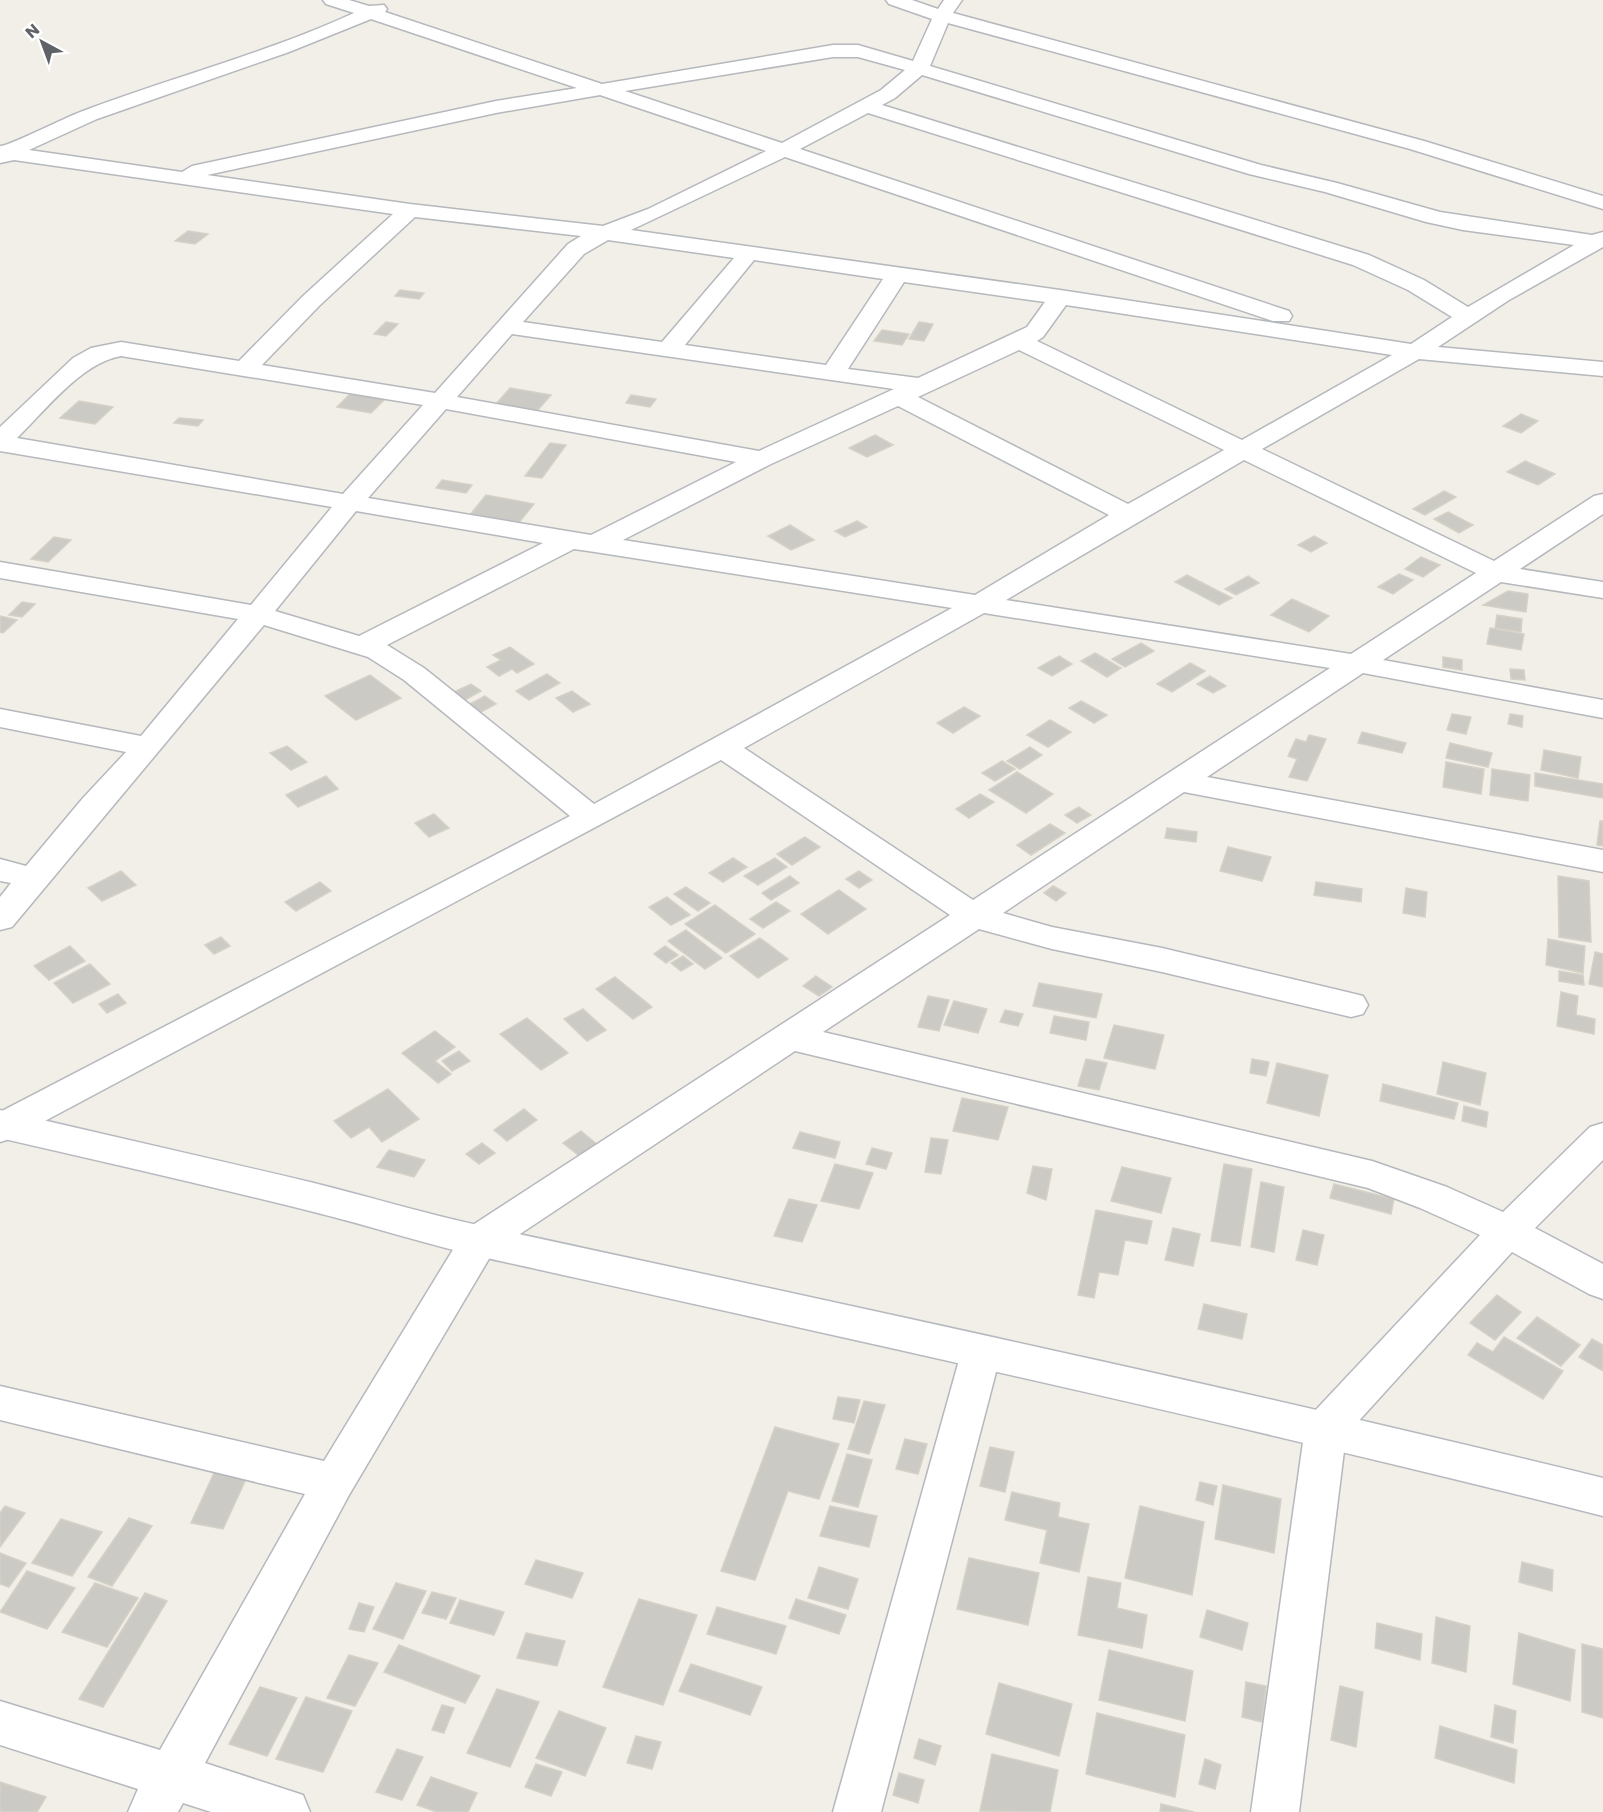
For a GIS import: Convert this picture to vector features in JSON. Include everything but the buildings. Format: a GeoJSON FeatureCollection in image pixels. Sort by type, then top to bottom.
{"type":"FeatureCollection","features":[{"type":"Feature","properties":{"kind":"street"},"geometry":{"type":"LineString","coordinates":[[332,0],[1371,345]]}},
{"type":"Feature","properties":{"kind":"street"},"geometry":{"type":"LineString","coordinates":[[3,155],[90,114],[369,13],[396,0]]}},
{"type":"Feature","properties":{"kind":"street"},"geometry":{"type":"LineString","coordinates":[[895,0],[948,8],[1445,153],[1603,203]]}},
{"type":"Feature","properties":{"kind":"street"},"geometry":{"type":"LineString","coordinates":[[0,919],[94,805],[148,747],[351,501],[510,327],[576,249],[784,150],[866,106],[905,82],[920,67],[948,8]]}},
{"type":"Feature","properties":{"kind":"street"},"geometry":{"type":"LineString","coordinates":[[172,176],[394,127],[598,89],[833,51],[858,51],[920,67],[1200,153],[1434,217],[1463,224],[1599,240]]}},
{"type":"Feature","properties":{"kind":"street"},"geometry":{"type":"LineString","coordinates":[[866,106],[1372,264],[1418,284],[1468,317]]}},
{"type":"Feature","properties":{"kind":"street"},"geometry":{"type":"LineString","coordinates":[[3,155],[172,176],[410,210],[606,233],[1060,297],[1415,352],[1603,369]]}},
{"type":"Feature","properties":{"kind":"street"},"geometry":{"type":"LineString","coordinates":[[244,369],[310,301],[410,210]]}},
{"type":"Feature","properties":{"kind":"street"},"geometry":{"type":"LineString","coordinates":[[1,1126],[592,818],[980,604],[1128,515],[1415,352],[1468,317],[1599,240]]}},
{"type":"Feature","properties":{"kind":"street"},"geometry":{"type":"LineString","coordinates":[[669,349],[749,254]]}},
{"type":"Feature","properties":{"kind":"street"},"geometry":{"type":"LineString","coordinates":[[834,372],[897,275]]}},
{"type":"Feature","properties":{"kind":"street"},"geometry":{"type":"LineString","coordinates":[[364,645],[1019,341],[1042,325],[1060,297]]}},
{"type":"Feature","properties":{"kind":"street"},"geometry":{"type":"LineString","coordinates":[[510,327],[834,372],[909,391],[1128,515]]}},
{"type":"Feature","properties":{"kind":"street"},"geometry":{"type":"LineString","coordinates":[[1019,341],[1497,573],[1603,590]]}},
{"type":"Feature","properties":{"kind":"street"},"geometry":{"type":"LineString","coordinates":[[0,442],[81,363],[99,353],[121,349],[441,401],[762,459]]}},
{"type":"Feature","properties":{"kind":"street"},"geometry":{"type":"LineString","coordinates":[[0,442],[583,542],[1360,664],[1603,709]]}},
{"type":"Feature","properties":{"kind":"street"},"geometry":{"type":"LineString","coordinates":[[162,1794],[334,1482],[479,1241],[787,1036],[1180,782],[1603,502]]}},
{"type":"Feature","properties":{"kind":"street"},"geometry":{"type":"LineString","coordinates":[[0,570],[257,614],[364,645],[414,674],[592,818]]}},
{"type":"Feature","properties":{"kind":"street"},"geometry":{"type":"LineString","coordinates":[[0,718],[148,747]]}},
{"type":"Feature","properties":{"kind":"street"},"geometry":{"type":"LineString","coordinates":[[722,747],[974,916],[1052,938],[1162,960],[1351,1005]]}},
{"type":"Feature","properties":{"kind":"street"},"geometry":{"type":"LineString","coordinates":[[1180,782],[1603,861]]}},
{"type":"Feature","properties":{"kind":"street"},"geometry":{"type":"LineString","coordinates":[[0,870],[34,878]]}},
{"type":"Feature","properties":{"kind":"street"},"geometry":{"type":"LineString","coordinates":[[787,1036],[1372,1175],[1439,1198],[1509,1230],[1603,1283]]}},
{"type":"Feature","properties":{"kind":"street"},"geometry":{"type":"LineString","coordinates":[[1,1126],[316,1198],[479,1241],[596,1264],[981,1353],[1326,1428],[1603,1497]]}},
{"type":"Feature","properties":{"kind":"street"},"geometry":{"type":"LineString","coordinates":[[1275,1812],[1326,1428],[1509,1230],[1603,1137]]}},
{"type":"Feature","properties":{"kind":"street"},"geometry":{"type":"LineString","coordinates":[[857,1812],[981,1353]]}},
{"type":"Feature","properties":{"kind":"street"},"geometry":{"type":"LineString","coordinates":[[0,1403],[334,1482]]}},
{"type":"Feature","properties":{"kind":"street"},"geometry":{"type":"LineString","coordinates":[[0,1723],[162,1794],[286,1812]]}}]}
